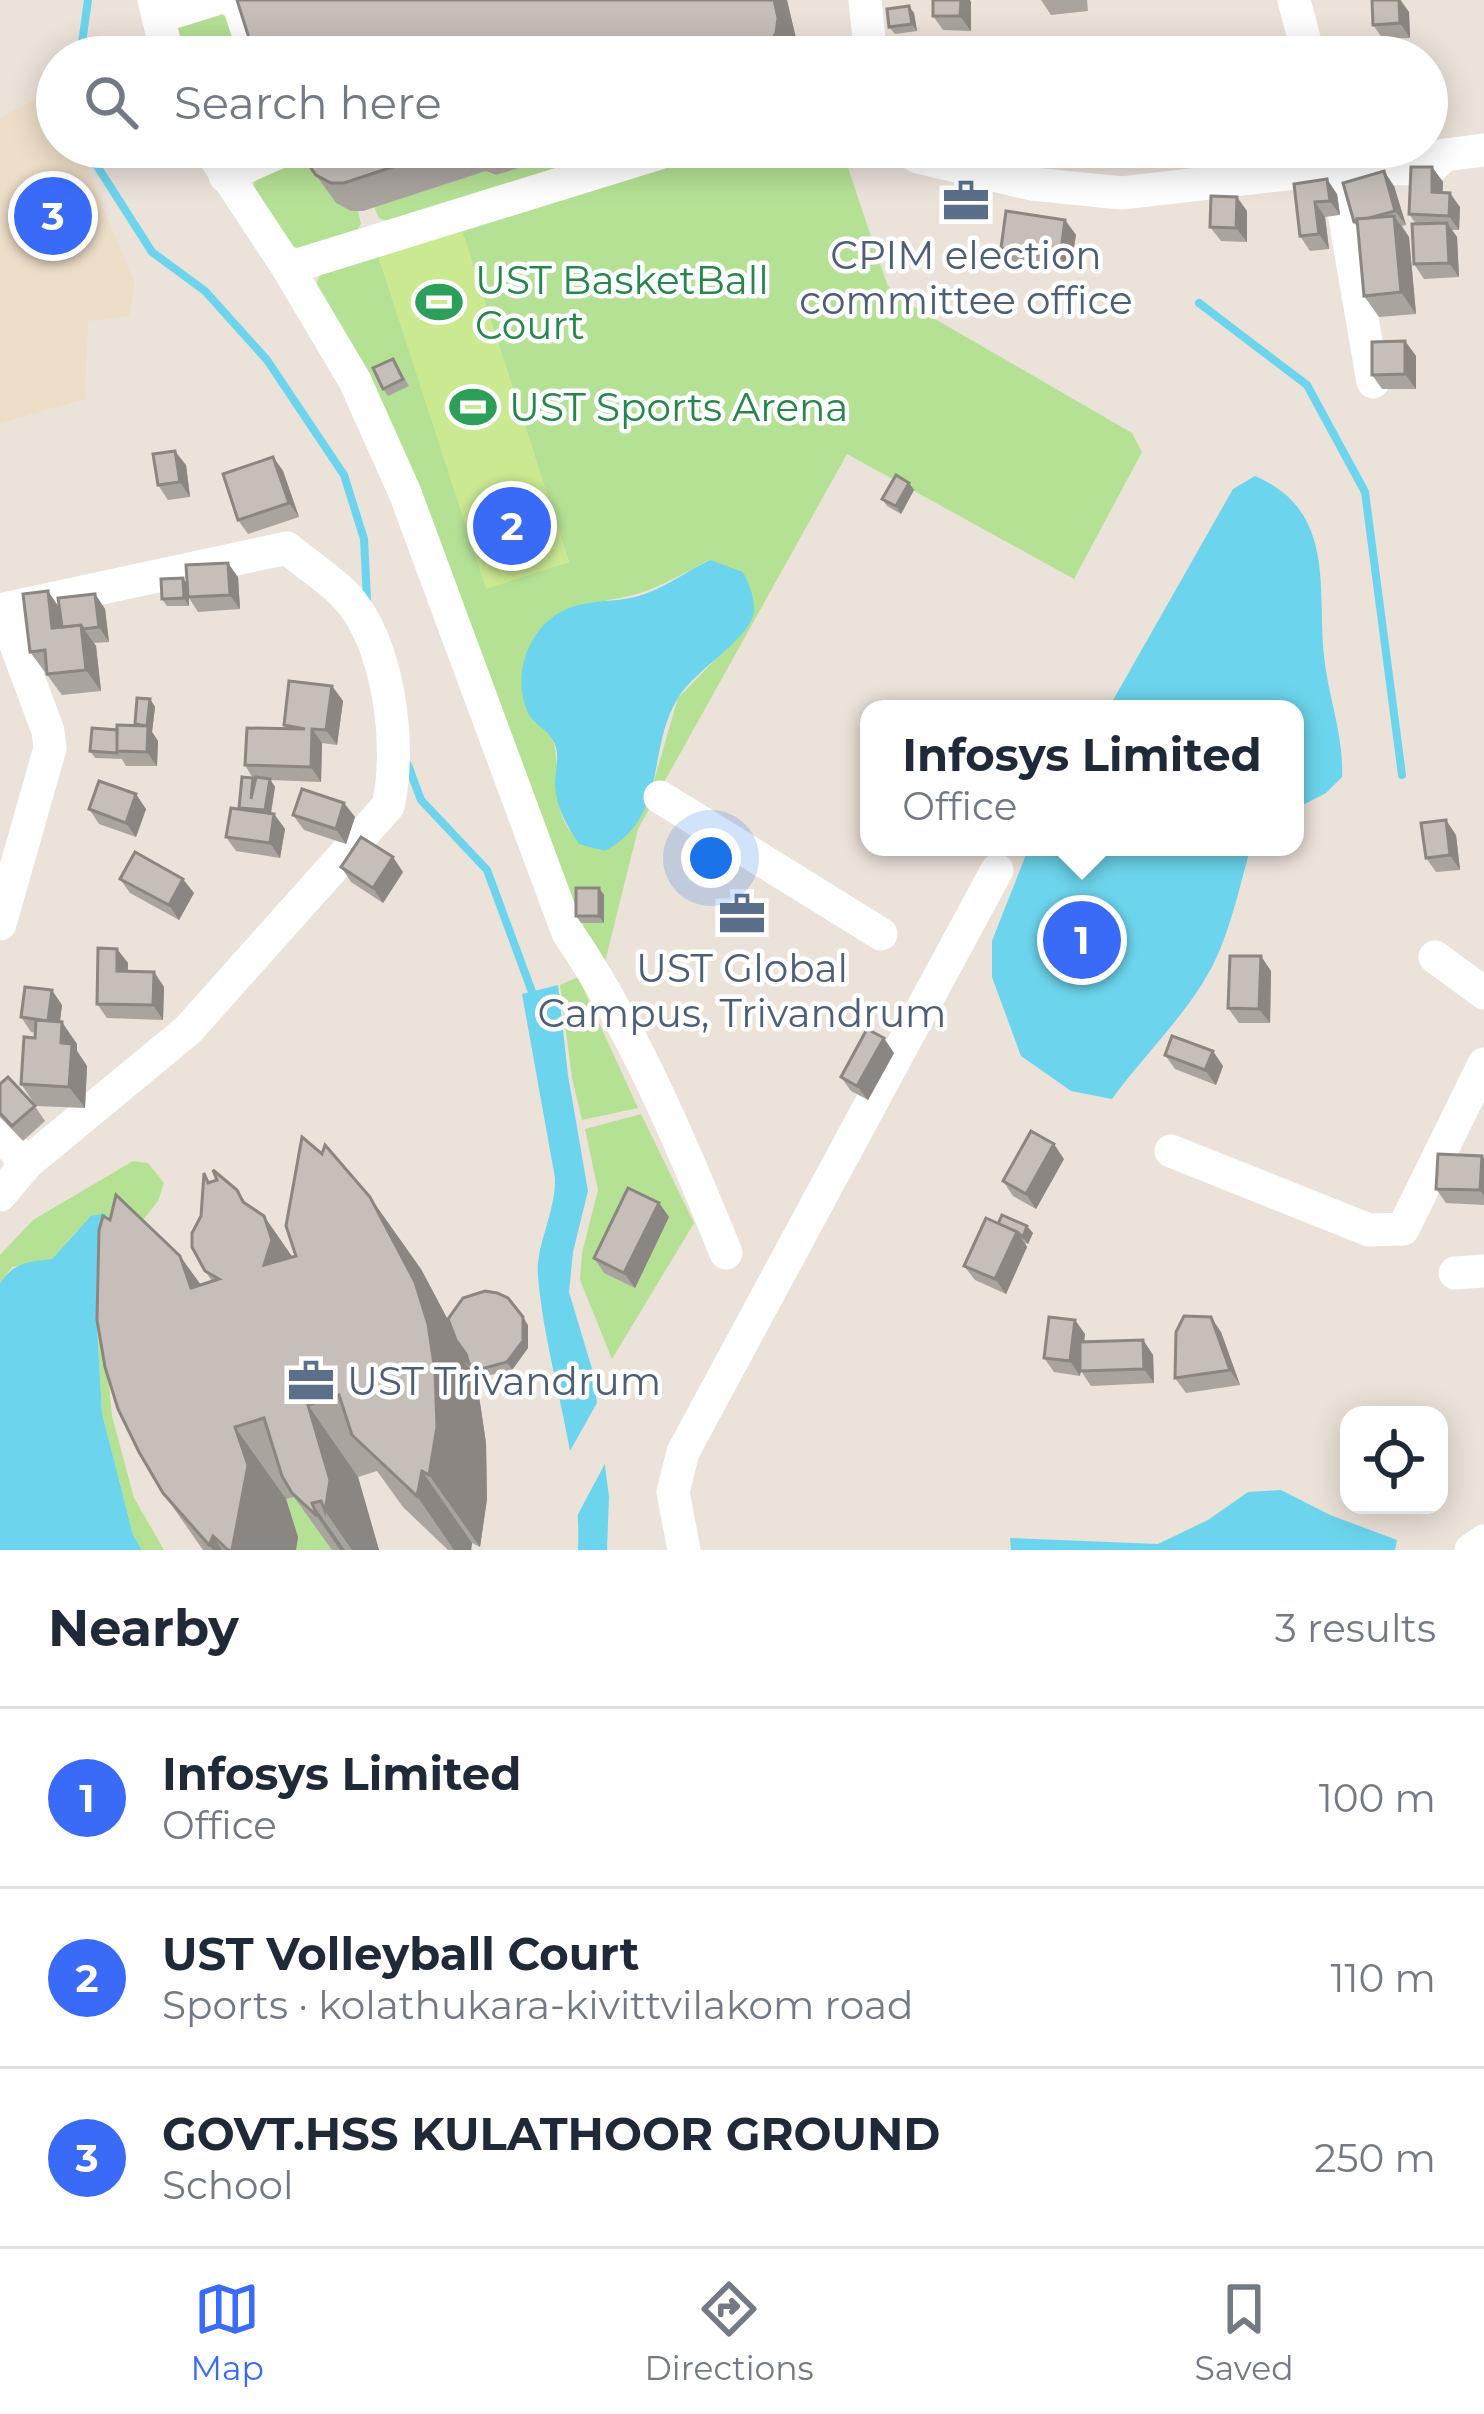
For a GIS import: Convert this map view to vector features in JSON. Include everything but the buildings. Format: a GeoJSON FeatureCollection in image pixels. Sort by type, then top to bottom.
{"type":"FeatureCollection","features":[{"type":"Feature","properties":{"kind":"street"},"geometry":{"type":"LineString","coordinates":[[156,9],[213,0]]}},
{"type":"Feature","properties":{"kind":"street"},"geometry":{"type":"LineString","coordinates":[[865,0],[869,36]]}},
{"type":"Feature","properties":{"kind":"street"},"geometry":{"type":"LineString","coordinates":[[1294,0],[1303,36]]}},
{"type":"Feature","properties":{"kind":"street"},"geometry":{"type":"LineString","coordinates":[[1448,154],[1484,150]]}},
{"type":"Feature","properties":{"kind":"street"},"geometry":{"type":"LineString","coordinates":[[222,168],[355,381],[404,493],[568,933],[593,969],[651,1086],[726,1253]]}},
{"type":"Feature","properties":{"kind":"street"},"geometry":{"type":"LineString","coordinates":[[288,268],[370,226],[590,168]]}},
{"type":"Feature","properties":{"kind":"street"},"geometry":{"type":"LineString","coordinates":[[964,168],[1032,184],[1121,193],[1274,168]]}},
{"type":"Feature","properties":{"kind":"street"},"geometry":{"type":"LineString","coordinates":[[1337,168],[1372,382]]}},
{"type":"Feature","properties":{"kind":"street"},"geometry":{"type":"LineString","coordinates":[[0,924],[16,809],[50,748],[48,731],[1,610],[287,548],[346,596],[371,632],[389,704],[396,773],[388,806],[188,1030],[27,1163],[0,1196]]}},
{"type":"Feature","properties":{"kind":"street"},"geometry":{"type":"LineString","coordinates":[[660,797],[881,934]]}},
{"type":"Feature","properties":{"kind":"street"},"geometry":{"type":"LineString","coordinates":[[684,1550],[673,1492],[683,1452],[997,870]]}},
{"type":"Feature","properties":{"kind":"street"},"geometry":{"type":"LineString","coordinates":[[1435,957],[1484,993]]}},
{"type":"Feature","properties":{"kind":"street"},"geometry":{"type":"LineString","coordinates":[[1171,1151],[1369,1230],[1403,1229],[1484,1064]]}},
{"type":"Feature","properties":{"kind":"street"},"geometry":{"type":"LineString","coordinates":[[0,1135],[27,1163]]}},
{"type":"Feature","properties":{"kind":"street"},"geometry":{"type":"LineString","coordinates":[[1471,1550],[1484,1541]]}},
{"type":"Feature","properties":{"kind":"shaded area"},"geometry":{"type":"Polygon","coordinates":[[[36,99],[36,168],[87,168],[135,284],[129,316],[88,321],[85,399],[0,423],[0,118],[36,99]]]}},
{"type":"Feature","properties":{"kind":"green space"},"geometry":{"type":"Polygon","coordinates":[[[219,12],[226,15],[233,36],[178,36],[177,26],[219,12]]]}},
{"type":"Feature","properties":{"kind":"green space"},"geometry":{"type":"Polygon","coordinates":[[[280,168],[319,168],[333,199],[358,211],[361,224],[357,231],[302,249],[291,246],[254,194],[254,183],[280,168]]]}},
{"type":"Feature","properties":{"kind":"green space"},"geometry":{"type":"Polygon","coordinates":[[[519,168],[555,168],[387,221],[379,218],[374,207],[486,171],[496,175],[519,168]]]}},
{"type":"Feature","properties":{"kind":"green space"},"geometry":{"type":"Polygon","coordinates":[[[641,168],[848,168],[887,284],[897,297],[1132,433],[1142,452],[1074,579],[847,454],[638,829],[605,962],[579,929],[315,287],[321,273],[377,252],[487,588],[569,562],[460,225],[641,168]],[[709,560],[647,590],[607,600],[553,739],[564,820],[585,843],[605,851],[649,798],[678,698],[740,634],[709,560]]]}},
{"type":"Feature","properties":{"kind":"green space","name":"UST Sports Arena"},"geometry":{"type":"Polygon","coordinates":[[[460,225],[569,562],[486,589],[377,252],[460,225]]]}},
{"type":"Feature","properties":{"kind":"green space"},"geometry":{"type":"Polygon","coordinates":[[[578,977],[638,1108],[582,1120],[560,985],[578,977]]]}},
{"type":"Feature","properties":{"kind":"green space"},"geometry":{"type":"Polygon","coordinates":[[[641,1114],[694,1223],[612,1359],[580,1280],[598,1190],[585,1129],[641,1114]]]}},
{"type":"Feature","properties":{"kind":"green space"},"geometry":{"type":"Polygon","coordinates":[[[133,1161],[148,1163],[164,1183],[158,1201],[139,1225],[104,1332],[112,1416],[134,1498],[164,1550],[142,1550],[133,1535],[102,1413],[96,1307],[107,1219],[77,1231],[52,1259],[12,1267],[0,1283],[0,1255],[33,1220],[133,1161]]]}},
{"type":"Feature","properties":{"kind":"green space"},"geometry":{"type":"Polygon","coordinates":[[[315,1490],[333,1550],[296,1550],[298,1537],[286,1499],[315,1490]]]}},
{"type":"Feature","properties":{"kind":"water"},"geometry":{"type":"Polygon","coordinates":[[[1255,476],[1281,491],[1299,509],[1317,553],[1324,656],[1342,777],[1326,793],[1304,804],[1304,700],[1113,700],[1233,489],[1255,476]]]}},
{"type":"Feature","properties":{"kind":"water"},"geometry":{"type":"Polygon","coordinates":[[[710,560],[743,572],[753,599],[753,616],[740,636],[678,698],[639,820],[605,851],[579,844],[557,801],[555,745],[530,717],[523,698],[521,682],[528,651],[535,636],[557,614],[580,605],[645,594],[710,560]]]}},
{"type":"Feature","properties":{"kind":"water"},"geometry":{"type":"Polygon","coordinates":[[[1025,856],[1249,856],[1230,923],[1211,968],[1112,1099],[1071,1091],[1021,1056],[992,977],[992,941],[1025,856]]]}},
{"type":"Feature","properties":{"kind":"water"},"geometry":{"type":"Polygon","coordinates":[[[558,985],[588,1191],[569,1292],[593,1372],[609,1497],[607,1550],[578,1550],[575,1481],[538,1277],[555,1178],[522,994],[558,985]]]}},
{"type":"Feature","properties":{"kind":"water"},"geometry":{"type":"Polygon","coordinates":[[[106,1213],[96,1307],[102,1413],[133,1535],[142,1550],[0,1550],[0,1283],[22,1264],[52,1259],[91,1216],[106,1213]]]}},
{"type":"Feature","properties":{"kind":"water"},"geometry":{"type":"Polygon","coordinates":[[[1281,1490],[1397,1540],[1395,1550],[1011,1550],[1010,1538],[1158,1544],[1208,1520],[1248,1492],[1281,1490]]]}},
{"type":"Feature","properties":{"kind":"pier"},"geometry":{"type":"Polygon","coordinates":[[[602,1394],[609,1456],[576,1518],[566,1458],[602,1394]]]}},
{"type":"Feature","properties":{"kind":"waterway"},"geometry":{"type":"LineString","coordinates":[[83,36],[88,0]]}},
{"type":"Feature","properties":{"kind":"waterway"},"geometry":{"type":"LineString","coordinates":[[98,168],[152,252],[205,291],[267,360],[344,475],[364,539],[367,600]]}},
{"type":"Feature","properties":{"kind":"waterway"},"geometry":{"type":"LineString","coordinates":[[1199,303],[1307,385],[1365,492],[1402,775]]}},
{"type":"Feature","properties":{"kind":"waterway"},"geometry":{"type":"LineString","coordinates":[[408,765],[421,800],[487,870],[535,1000]]}},
{"type":"Feature","properties":{"kind":"place","name":"CPIM election committee office"},"geometry":{"type":"Point","coordinates":[966,201]}},
{"type":"Feature","properties":{"kind":"place","name":"GOVT.HSS KULATHOOR GROUND"},"geometry":{"type":"Point","coordinates":[53,216]}},
{"type":"Feature","properties":{"kind":"place","name":"UST BasketBall Court"},"geometry":{"type":"Point","coordinates":[439,302]}},
{"type":"Feature","properties":{"kind":"place","name":"UST Sports Arena"},"geometry":{"type":"Point","coordinates":[473,407]}},
{"type":"Feature","properties":{"kind":"place","name":"UST Volleyball Court"},"geometry":{"type":"Point","coordinates":[512,526]}},
{"type":"Feature","properties":{"kind":"place","name":"UST Global Campus, Trivandrum"},"geometry":{"type":"Point","coordinates":[742,914]}},
{"type":"Feature","properties":{"kind":"place","name":"Infosys Limited"},"geometry":{"type":"Point","coordinates":[1082,940]}},
{"type":"Feature","properties":{"kind":"place","name":"UST Trivandrum"},"geometry":{"type":"Point","coordinates":[311,1381]}}]}
